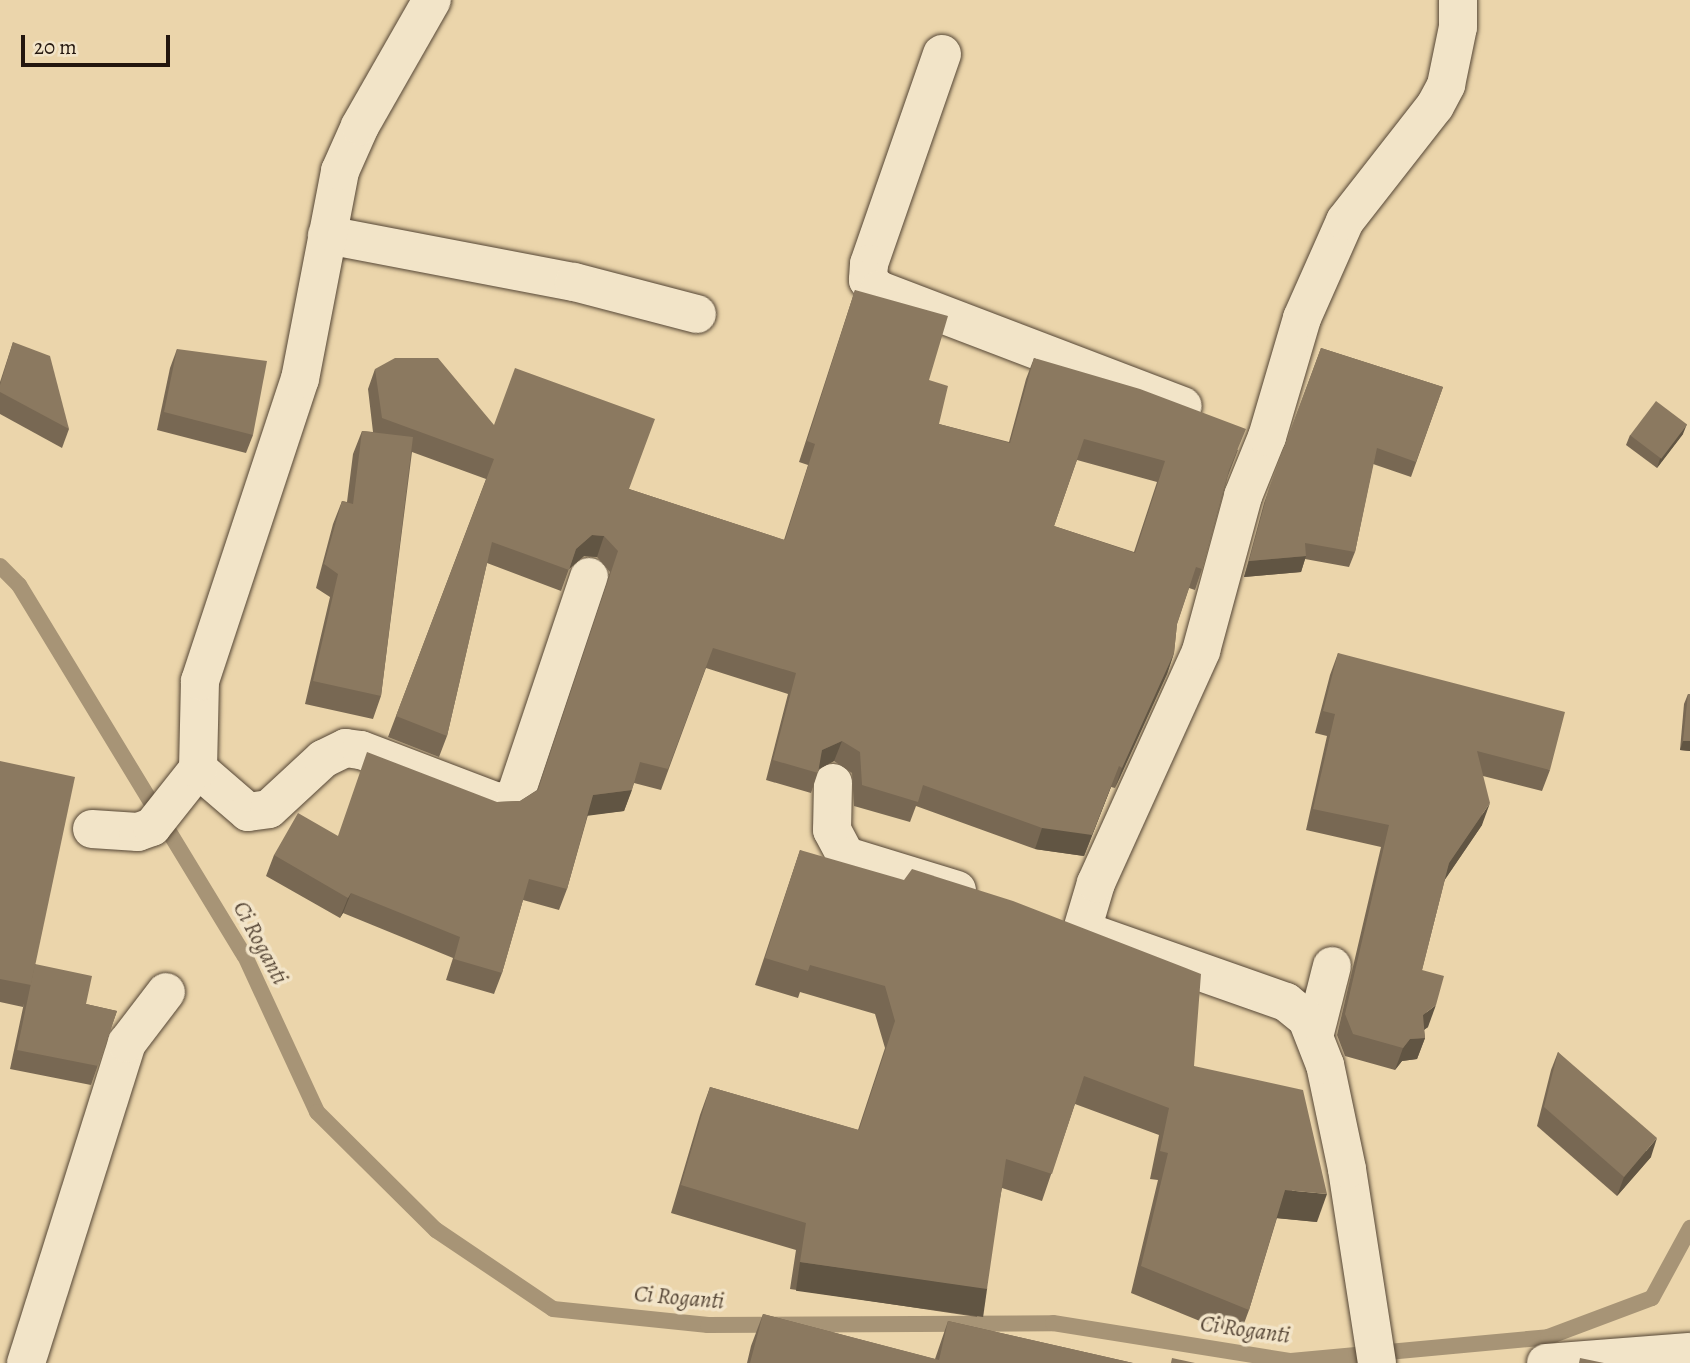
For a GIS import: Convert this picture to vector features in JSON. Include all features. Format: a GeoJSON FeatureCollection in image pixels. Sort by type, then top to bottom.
{"type":"FeatureCollection","features":[{"type":"Feature","properties":{"kind":"street"},"geometry":{"type":"LineString","coordinates":[[92,829],[138,832],[152,827],[188,783],[200,681],[300,379],[340,171],[355,137],[432,0]]}},
{"type":"Feature","properties":{"kind":"street"},"geometry":{"type":"LineString","coordinates":[[1375,1345],[1348,1169],[1315,1033],[1299,1009],[1286,1002],[1065,925],[1096,883],[1201,651],[1242,496],[1266,438],[1302,318],[1345,221],[1435,106],[1446,85],[1458,27],[1458,0]]}},
{"type":"Feature","properties":{"kind":"street"},"geometry":{"type":"LineString","coordinates":[[942,54],[869,264],[868,280],[879,290],[1266,438]]}},
{"type":"Feature","properties":{"kind":"street"},"geometry":{"type":"LineString","coordinates":[[327,235],[574,282],[697,313]]}},
{"type":"Feature","properties":{"kind":"street"},"geometry":{"type":"LineString","coordinates":[[188,783],[248,812],[269,809],[323,759],[346,748],[361,750],[497,802],[509,800],[516,794],[589,577]]}},
{"type":"Feature","properties":{"kind":"street"},"geometry":{"type":"LineString","coordinates":[[833,783],[832,830],[846,856],[986,899]]}},
{"type":"Feature","properties":{"kind":"street"},"geometry":{"type":"LineString","coordinates":[[1315,1033],[1332,966]]}},
{"type":"Feature","properties":{"kind":"street"},"geometry":{"type":"LineString","coordinates":[[26,1363],[127,1043],[166,992]]}},
{"type":"Feature","properties":{"kind":"street"},"geometry":{"type":"LineString","coordinates":[[1546,1363],[1690,1352]]}},
{"type":"Feature","properties":{"kind":"building"},"geometry":{"type":"Polygon","coordinates":[[[855,290],[948,316],[929,380],[948,386],[939,424],[1010,443],[1034,358],[1140,389],[1246,429],[1229,470],[1202,569],[1196,567],[1177,624],[1174,653],[1122,768],[1119,766],[1092,835],[1042,828],[923,785],[918,802],[862,785],[860,752],[842,741],[822,750],[818,773],[773,760],[796,673],[713,648],[668,769],[640,762],[632,790],[593,795],[567,889],[529,879],[502,973],[454,959],[460,937],[351,893],[348,898],[274,855],[298,813],[338,836],[367,752],[497,802],[520,801],[538,790],[618,551],[604,536],[592,535],[576,549],[569,570],[492,542],[447,736],[396,716],[494,459],[382,418],[375,369],[395,358],[438,358],[494,425],[515,368],[655,419],[629,489],[785,540],[815,444],[807,441],[855,290]],[[1084,439],[1054,526],[1135,553],[1165,461],[1084,439]]]}},
{"type":"Feature","properties":{"kind":"building"},"geometry":{"type":"Polygon","coordinates":[[[13,342],[50,356],[69,429],[0,392],[13,342]]]}},
{"type":"Feature","properties":{"kind":"building"},"geometry":{"type":"Polygon","coordinates":[[[1321,348],[1443,387],[1416,462],[1377,448],[1355,552],[1305,543],[1306,556],[1249,561],[1269,488],[1321,348]]]}},
{"type":"Feature","properties":{"kind":"building"},"geometry":{"type":"Polygon","coordinates":[[[177,349],[267,361],[253,435],[164,412],[177,349]]]}},
{"type":"Feature","properties":{"kind":"building"},"geometry":{"type":"Polygon","coordinates":[[[1656,401],[1687,424],[1661,459],[1630,435],[1656,401]]]}},
{"type":"Feature","properties":{"kind":"building"},"geometry":{"type":"Polygon","coordinates":[[[362,431],[413,437],[381,696],[313,681],[338,574],[324,564],[342,501],[353,504],[362,431]]]}},
{"type":"Feature","properties":{"kind":"building"},"geometry":{"type":"Polygon","coordinates":[[[1338,653],[1565,712],[1550,770],[1477,751],[1490,803],[1449,863],[1422,970],[1444,976],[1436,1005],[1423,1015],[1425,1038],[1410,1039],[1403,1048],[1353,1034],[1345,1014],[1389,825],[1313,809],[1335,714],[1323,711],[1338,653]]]}},
{"type":"Feature","properties":{"kind":"building"},"geometry":{"type":"Polygon","coordinates":[[[1688,694],[1690,741],[1683,741],[1688,694]]]}},
{"type":"Feature","properties":{"kind":"building"},"geometry":{"type":"Polygon","coordinates":[[[0,761],[75,777],[31,985],[0,979],[0,761]]]}},
{"type":"Feature","properties":{"kind":"building"},"geometry":{"type":"Polygon","coordinates":[[[800,850],[904,880],[912,869],[1013,901],[1201,974],[1194,1066],[1303,1090],[1327,1194],[1285,1190],[1249,1310],[1141,1266],[1168,1153],[1160,1151],[1169,1108],[1084,1076],[1052,1174],[1006,1159],[987,1289],[800,1262],[806,1223],[681,1185],[710,1087],[859,1130],[895,1021],[885,986],[810,965],[808,971],[765,958],[800,850]]]}},
{"type":"Feature","properties":{"kind":"building"},"geometry":{"type":"Polygon","coordinates":[[[35,964],[92,976],[86,1004],[117,1011],[98,1066],[17,1050],[35,964]]]}},
{"type":"Feature","properties":{"kind":"building"},"geometry":{"type":"Polygon","coordinates":[[[1558,1052],[1657,1138],[1624,1177],[1544,1107],[1558,1052]]]}},
{"type":"Feature","properties":{"kind":"building"},"geometry":{"type":"Polygon","coordinates":[[[763,1314],[939,1360],[948,1321],[1133,1363],[750,1363],[763,1314]]]}},
{"type":"Feature","properties":{"kind":"building"},"geometry":{"type":"Polygon","coordinates":[[[1172,1358],[1195,1363],[1171,1363],[1172,1358]]]}},
{"type":"Feature","properties":{"kind":"building"},"geometry":{"type":"Polygon","coordinates":[[[1580,1358],[1604,1363],[1579,1363],[1580,1358]]]}},
{"type":"Feature","properties":{"kind":"waterway","name":"Ci Roganti"},"geometry":{"type":"LineString","coordinates":[[0,566],[19,585],[245,956],[317,1112],[436,1230],[553,1309],[708,1325],[1053,1323],[1291,1361],[1548,1337],[1652,1298],[1690,1228]]}}]}
